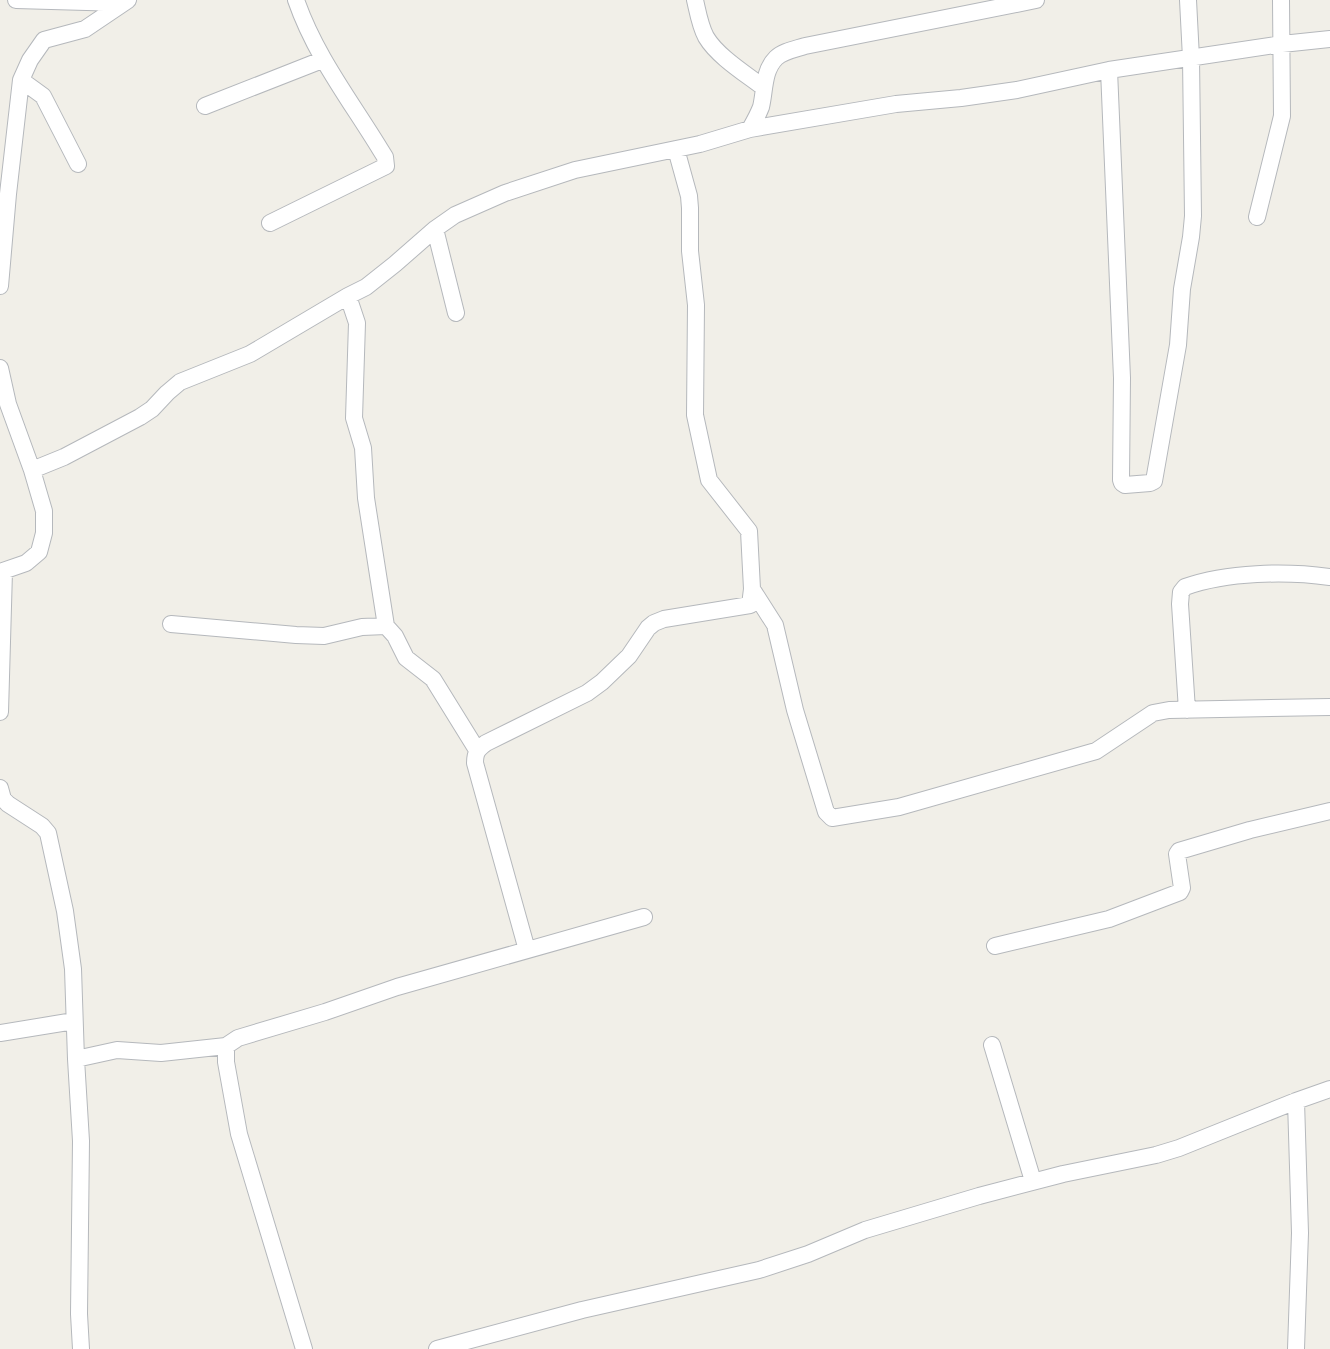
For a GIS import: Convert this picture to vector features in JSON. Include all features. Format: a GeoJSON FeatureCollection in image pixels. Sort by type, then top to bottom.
{"type":"FeatureCollection","features":[{"type":"Feature","properties":{"kind":"street"},"geometry":{"type":"LineString","coordinates":[[16,0],[118,1]]}},
{"type":"Feature","properties":{"kind":"street"},"geometry":{"type":"LineString","coordinates":[[270,223],[386,166],[385,157],[322,60],[304,26],[296,0]]}},
{"type":"Feature","properties":{"kind":"street"},"geometry":{"type":"LineString","coordinates":[[695,0],[700,22],[707,38],[718,51],[764,88]]}},
{"type":"Feature","properties":{"kind":"street"},"geometry":{"type":"LineString","coordinates":[[750,129],[760,108],[770,66],[777,58],[787,52],[805,46],[992,4],[1036,0]]}},
{"type":"Feature","properties":{"kind":"street"},"geometry":{"type":"LineString","coordinates":[[1109,70],[1122,378],[1120,480],[1125,485],[1154,481],[1178,345],[1182,289],[1193,216],[1191,58],[1188,0]]}},
{"type":"Feature","properties":{"kind":"street"},"geometry":{"type":"LineString","coordinates":[[1257,217],[1282,116],[1281,0]]}},
{"type":"Feature","properties":{"kind":"street"},"geometry":{"type":"LineString","coordinates":[[0,286],[8,194],[22,80],[30,60],[44,40],[85,29],[118,1]]}},
{"type":"Feature","properties":{"kind":"street"},"geometry":{"type":"LineString","coordinates":[[32,470],[64,457],[152,409],[180,382],[250,354],[375,281],[435,229],[455,215],[538,181],[575,170],[700,144],[750,129],[896,104],[962,98],[1009,91],[1109,70],[1282,44],[1330,39]]}},
{"type":"Feature","properties":{"kind":"street"},"geometry":{"type":"LineString","coordinates":[[205,106],[322,60]]}},
{"type":"Feature","properties":{"kind":"street"},"geometry":{"type":"LineString","coordinates":[[22,80],[43,96],[78,164]]}},
{"type":"Feature","properties":{"kind":"street"},"geometry":{"type":"LineString","coordinates":[[527,950],[475,763],[477,750],[486,742],[587,694],[629,656],[648,628],[654,623],[664,619],[750,605],[752,589],[749,531],[709,480],[695,415],[696,305],[690,251],[690,208],[689,196],[676,148]]}},
{"type":"Feature","properties":{"kind":"street"},"geometry":{"type":"LineString","coordinates":[[435,229],[456,313]]}},
{"type":"Feature","properties":{"kind":"street"},"geometry":{"type":"LineString","coordinates":[[348,296],[356,324],[354,418],[363,448],[366,498],[386,626],[395,636],[406,658],[433,678],[477,750]]}},
{"type":"Feature","properties":{"kind":"street"},"geometry":{"type":"LineString","coordinates":[[0,368],[4,404],[32,470],[44,511],[44,533],[39,552],[26,563],[2,572],[0,712]]}},
{"type":"Feature","properties":{"kind":"street"},"geometry":{"type":"LineString","coordinates":[[1187,710],[1180,604],[1181,592],[1185,587],[1222,579],[1269,574],[1330,577]]}},
{"type":"Feature","properties":{"kind":"street"},"geometry":{"type":"LineString","coordinates":[[752,589],[775,625],[795,710],[826,812],[832,818],[899,807],[1096,751],[1153,713],[1169,710],[1330,707]]}},
{"type":"Feature","properties":{"kind":"street"},"geometry":{"type":"LineString","coordinates":[[171,624],[296,636],[324,636],[362,627],[386,626]]}},
{"type":"Feature","properties":{"kind":"street"},"geometry":{"type":"LineString","coordinates":[[0,788],[3,799],[14,809],[47,830],[69,939],[73,969],[81,1141],[80,1349]]}},
{"type":"Feature","properties":{"kind":"street"},"geometry":{"type":"LineString","coordinates":[[995,946],[1109,919],[1180,892],[1182,888],[1177,854],[1179,851],[1250,830],[1330,811]]}},
{"type":"Feature","properties":{"kind":"street"},"geometry":{"type":"LineString","coordinates":[[76,1059],[117,1050],[161,1053],[226,1046],[238,1038],[325,1012],[397,987],[644,917]]}},
{"type":"Feature","properties":{"kind":"street"},"geometry":{"type":"LineString","coordinates":[[0,1033],[74,1021]]}},
{"type":"Feature","properties":{"kind":"street"},"geometry":{"type":"LineString","coordinates":[[992,1045],[1033,1182]]}},
{"type":"Feature","properties":{"kind":"street"},"geometry":{"type":"LineString","coordinates":[[226,1046],[226,1062],[239,1134],[304,1349]]}},
{"type":"Feature","properties":{"kind":"street"},"geometry":{"type":"LineString","coordinates":[[437,1349],[582,1310],[759,1270],[808,1254],[865,1230],[979,1196],[1179,1148],[1330,1089]]}},
{"type":"Feature","properties":{"kind":"street"},"geometry":{"type":"LineString","coordinates":[[1296,1101],[1300,1232],[1296,1349]]}}]}
